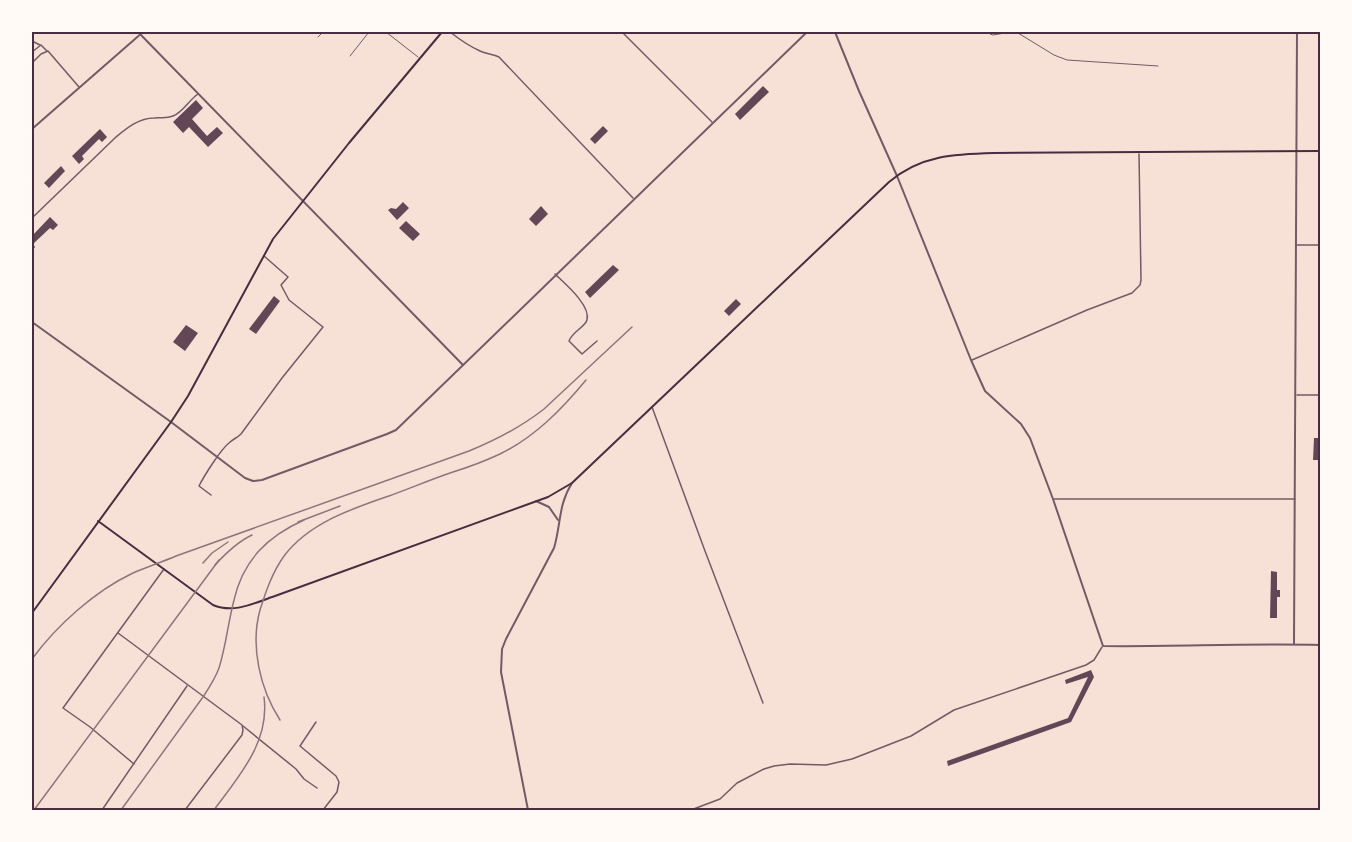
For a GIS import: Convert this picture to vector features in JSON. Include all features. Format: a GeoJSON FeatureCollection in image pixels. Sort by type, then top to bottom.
{"type":"FeatureCollection","features":[{"type":"Feature","properties":{"kind":"main road"},"geometry":{"type":"LineString","coordinates":[[32,612],[188,396],[273,239],[442,32]]}},
{"type":"Feature","properties":{"kind":"main road"},"geometry":{"type":"LineString","coordinates":[[98,521],[213,605],[221,609],[238,608],[536,501],[572,483],[897,176],[929,160],[951,154],[994,153],[1320,151]]}},
{"type":"Feature","properties":{"kind":"street"},"geometry":{"type":"LineString","coordinates":[[450,32],[480,51],[499,57],[634,199]]}},
{"type":"Feature","properties":{"kind":"street"},"geometry":{"type":"LineString","coordinates":[[622,32],[712,123]]}},
{"type":"Feature","properties":{"kind":"street"},"geometry":{"type":"LineString","coordinates":[[32,322],[171,422],[244,478],[253,481],[262,480],[387,434],[396,430],[807,32]]}},
{"type":"Feature","properties":{"kind":"street"},"geometry":{"type":"LineString","coordinates":[[835,32],[985,391],[1016,418],[1030,438],[1103,646]]}},
{"type":"Feature","properties":{"kind":"street"},"geometry":{"type":"LineString","coordinates":[[1294,644],[1297,32]]}},
{"type":"Feature","properties":{"kind":"street"},"geometry":{"type":"LineString","coordinates":[[32,129],[141,33],[463,365]]}},
{"type":"Feature","properties":{"kind":"street"},"geometry":{"type":"LineString","coordinates":[[32,41],[48,51],[80,87]]}},
{"type":"Feature","properties":{"kind":"street"},"geometry":{"type":"LineString","coordinates":[[32,52],[40,45]]}},
{"type":"Feature","properties":{"kind":"street"},"geometry":{"type":"LineString","coordinates":[[32,63],[40,54],[48,51]]}},
{"type":"Feature","properties":{"kind":"street"},"geometry":{"type":"LineString","coordinates":[[32,218],[130,126],[142,119],[171,117],[199,94]]}},
{"type":"Feature","properties":{"kind":"street"},"geometry":{"type":"LineString","coordinates":[[971,360],[1137,289],[1141,280],[1139,151]]}},
{"type":"Feature","properties":{"kind":"street"},"geometry":{"type":"LineString","coordinates":[[1296,245],[1320,245]]}},
{"type":"Feature","properties":{"kind":"street"},"geometry":{"type":"LineString","coordinates":[[211,495],[199,486],[229,442],[241,434],[323,327],[289,300],[281,285],[288,277],[264,256]]}},
{"type":"Feature","properties":{"kind":"street"},"geometry":{"type":"LineString","coordinates":[[555,274],[584,304],[587,318],[569,341],[582,354],[597,341]]}},
{"type":"Feature","properties":{"kind":"street"},"geometry":{"type":"LineString","coordinates":[[1296,395],[1320,395]]}},
{"type":"Feature","properties":{"kind":"street"},"geometry":{"type":"LineString","coordinates":[[652,406],[763,703]]}},
{"type":"Feature","properties":{"kind":"street"},"geometry":{"type":"LineString","coordinates":[[528,810],[501,672],[502,650],[554,548],[564,498],[572,483]]}},
{"type":"Feature","properties":{"kind":"street"},"geometry":{"type":"LineString","coordinates":[[1053,499],[1295,499]]}},
{"type":"Feature","properties":{"kind":"street"},"geometry":{"type":"LineString","coordinates":[[536,501],[549,507],[559,522]]}},
{"type":"Feature","properties":{"kind":"street"},"geometry":{"type":"LineString","coordinates":[[134,764],[90,727],[63,708],[164,569]]}},
{"type":"Feature","properties":{"kind":"street"},"geometry":{"type":"LineString","coordinates":[[118,632],[242,725],[317,788]]}},
{"type":"Feature","properties":{"kind":"street"},"geometry":{"type":"LineString","coordinates":[[1103,646],[1320,645]]}},
{"type":"Feature","properties":{"kind":"street"},"geometry":{"type":"LineString","coordinates":[[691,810],[720,799],[737,783],[764,769],[790,764],[826,765],[852,759],[911,736],[954,710],[1086,665],[1094,660],[1103,646]]}},
{"type":"Feature","properties":{"kind":"street"},"geometry":{"type":"LineString","coordinates":[[102,810],[188,686]]}},
{"type":"Feature","properties":{"kind":"street"},"geometry":{"type":"LineString","coordinates":[[316,722],[300,746],[336,776],[339,782],[336,792],[323,810]]}},
{"type":"Feature","properties":{"kind":"street"},"geometry":{"type":"LineString","coordinates":[[185,810],[242,735],[242,725]]}},
{"type":"Feature","properties":{"kind":"lane"},"geometry":{"type":"LineString","coordinates":[[318,37],[323,32]]}},
{"type":"Feature","properties":{"kind":"lane"},"geometry":{"type":"LineString","coordinates":[[350,56],[369,32]]}},
{"type":"Feature","properties":{"kind":"lane"},"geometry":{"type":"LineString","coordinates":[[386,32],[419,58]]}},
{"type":"Feature","properties":{"kind":"lane"},"geometry":{"type":"LineString","coordinates":[[990,32],[993,35],[1018,33],[1054,55],[1067,60],[1158,66]]}},
{"type":"Feature","properties":{"kind":"building"},"geometry":{"type":"Polygon","coordinates":[[[763,86],[769,92],[740,120],[735,114],[763,86]]]}},
{"type":"Feature","properties":{"kind":"building"},"geometry":{"type":"Polygon","coordinates":[[[196,100],[203,108],[192,119],[207,136],[217,127],[223,133],[208,147],[189,127],[183,133],[173,122],[196,100]]]}},
{"type":"Feature","properties":{"kind":"building"},"geometry":{"type":"Polygon","coordinates":[[[603,126],[608,131],[595,144],[590,139],[603,126]]]}},
{"type":"Feature","properties":{"kind":"building"},"geometry":{"type":"Polygon","coordinates":[[[100,129],[107,137],[102,142],[99,139],[82,156],[84,159],[79,164],[72,156],[100,129]]]}},
{"type":"Feature","properties":{"kind":"building"},"geometry":{"type":"Polygon","coordinates":[[[61,166],[65,171],[49,188],[44,183],[61,166]]]}},
{"type":"Feature","properties":{"kind":"building"},"geometry":{"type":"Polygon","coordinates":[[[403,202],[409,208],[397,220],[388,210],[396,209],[403,202]]]}},
{"type":"Feature","properties":{"kind":"building"},"geometry":{"type":"Polygon","coordinates":[[[541,206],[548,214],[536,226],[529,219],[541,206]]]}},
{"type":"Feature","properties":{"kind":"building"},"geometry":{"type":"Polygon","coordinates":[[[50,217],[58,225],[53,230],[50,228],[33,244],[35,247],[32,251],[32,236],[50,217]]]}},
{"type":"Feature","properties":{"kind":"building"},"geometry":{"type":"Polygon","coordinates":[[[406,221],[420,234],[413,241],[399,228],[406,221]]]}},
{"type":"Feature","properties":{"kind":"building"},"geometry":{"type":"Polygon","coordinates":[[[613,265],[619,270],[590,298],[585,292],[613,265]]]}},
{"type":"Feature","properties":{"kind":"building"},"geometry":{"type":"Polygon","coordinates":[[[274,296],[280,301],[256,334],[249,329],[274,296]]]}},
{"type":"Feature","properties":{"kind":"building"},"geometry":{"type":"Polygon","coordinates":[[[736,299],[741,304],[729,316],[724,311],[736,299]]]}},
{"type":"Feature","properties":{"kind":"building"},"geometry":{"type":"Polygon","coordinates":[[[186,325],[198,333],[185,351],[173,342],[186,325]]]}},
{"type":"Feature","properties":{"kind":"building"},"geometry":{"type":"Polygon","coordinates":[[[1314,438],[1320,438],[1320,460],[1313,460],[1314,438]]]}},
{"type":"Feature","properties":{"kind":"building"},"geometry":{"type":"Polygon","coordinates":[[[1271,571],[1277,572],[1277,590],[1280,590],[1280,597],[1277,597],[1277,618],[1270,618],[1271,571]]]}},
{"type":"Feature","properties":{"kind":"building"},"geometry":{"type":"Polygon","coordinates":[[[1091,670],[1094,677],[1071,722],[948,766],[947,761],[1068,718],[1088,677],[1066,684],[1065,680],[1091,670]]]}},
{"type":"Feature","properties":{"kind":"railway"},"geometry":{"type":"LineString","coordinates":[[32,659],[53,634],[78,610],[105,589],[133,573],[469,451],[508,433],[544,409],[632,327]]}},
{"type":"Feature","properties":{"kind":"railway"},"geometry":{"type":"LineString","coordinates":[[280,720],[262,681],[257,652],[257,624],[262,603],[273,576],[280,562],[294,544],[332,518],[477,464],[513,447],[547,422],[586,380]]}},
{"type":"Feature","properties":{"kind":"railway"},"geometry":{"type":"LineString","coordinates":[[298,522],[340,506]]}},
{"type":"Feature","properties":{"kind":"railway"},"geometry":{"type":"LineString","coordinates":[[121,810],[214,680],[219,668],[238,586],[251,561],[268,542],[304,520]]}},
{"type":"Feature","properties":{"kind":"railway"},"geometry":{"type":"LineString","coordinates":[[215,565],[232,548],[252,535]]}},
{"type":"Feature","properties":{"kind":"railway"},"geometry":{"type":"LineString","coordinates":[[203,563],[212,553],[228,542]]}},
{"type":"Feature","properties":{"kind":"railway"},"geometry":{"type":"LineString","coordinates":[[34,810],[219,560]]}},
{"type":"Feature","properties":{"kind":"railway"},"geometry":{"type":"LineString","coordinates":[[214,810],[251,758],[262,729],[265,713],[264,697]]}}]}
